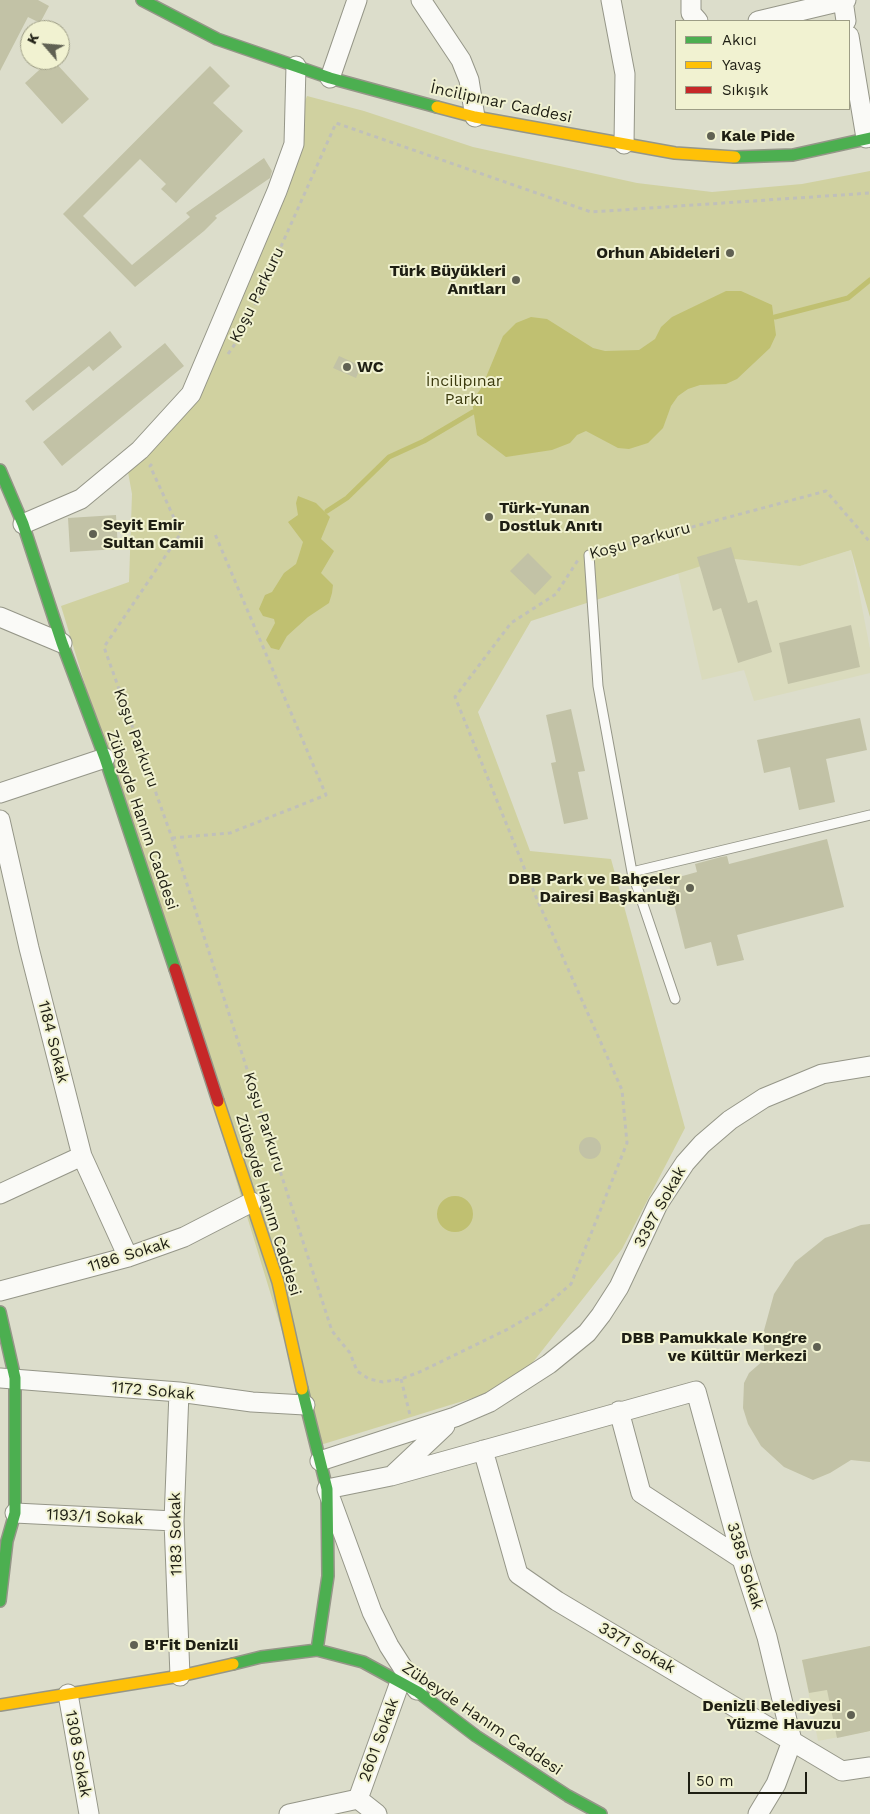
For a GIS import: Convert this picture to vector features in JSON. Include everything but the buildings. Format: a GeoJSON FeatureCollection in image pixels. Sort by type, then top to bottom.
{"type":"FeatureCollection","features":[{"type":"Feature","properties":{"kind":"main road","name":"İncilipınar Caddesi"},"geometry":{"type":"LineString","coordinates":[[142,0],[217,39],[330,78],[475,117],[675,154],[736,157],[793,155],[868,138]]}},
{"type":"Feature","properties":{"kind":"main road","name":"Zübeyde Hanım Caddesi"},"geometry":{"type":"LineString","coordinates":[[0,470],[23,524],[62,643],[105,758],[278,1282],[305,1405],[327,1489],[328,1576],[317,1650],[363,1662],[418,1692],[476,1736],[568,1796],[601,1814]]}},
{"type":"Feature","properties":{"kind":"main road"},"geometry":{"type":"LineString","coordinates":[[0,1312],[8,1378],[15,1513],[4,1541],[0,1601]]}},
{"type":"Feature","properties":{"kind":"main road"},"geometry":{"type":"LineString","coordinates":[[0,1705],[180,1676],[261,1656],[317,1650]]}},
{"type":"Feature","properties":{"kind":"street"},"geometry":{"type":"LineString","coordinates":[[330,78],[356,0]]}},
{"type":"Feature","properties":{"kind":"street"},"geometry":{"type":"LineString","coordinates":[[421,0],[460,60],[469,80],[475,117]]}},
{"type":"Feature","properties":{"kind":"street"},"geometry":{"type":"LineString","coordinates":[[611,0],[625,74],[624,144]]}},
{"type":"Feature","properties":{"kind":"street"},"geometry":{"type":"LineString","coordinates":[[691,0],[691,13],[697,20]]}},
{"type":"Feature","properties":{"kind":"street"},"geometry":{"type":"LineString","coordinates":[[762,20],[844,0],[846,20]]}},
{"type":"Feature","properties":{"kind":"street"},"geometry":{"type":"LineString","coordinates":[[850,41],[868,138]]}},
{"type":"Feature","properties":{"kind":"street"},"geometry":{"type":"LineString","coordinates":[[23,524],[81,500],[140,450],[190,394],[277,191],[294,144],[296,66]]}},
{"type":"Feature","properties":{"kind":"street"},"geometry":{"type":"LineString","coordinates":[[0,617],[62,643]]}},
{"type":"Feature","properties":{"kind":"street"},"geometry":{"type":"LineString","coordinates":[[0,794],[105,758]]}},
{"type":"Feature","properties":{"kind":"street","name":"1184 Sokak"},"geometry":{"type":"LineString","coordinates":[[0,820],[4,858],[82,1156],[128,1257]]}},
{"type":"Feature","properties":{"kind":"street","name":"3397 Sokak"},"geometry":{"type":"LineString","coordinates":[[456,1418],[490,1402],[549,1364],[587,1333],[619,1286],[658,1204],[685,1163],[702,1144],[730,1120],[764,1098],[822,1074],[870,1066]]}},
{"type":"Feature","properties":{"kind":"street"},"geometry":{"type":"LineString","coordinates":[[0,1194],[82,1156]]}},
{"type":"Feature","properties":{"kind":"street","name":"1186 Sokak"},"geometry":{"type":"LineString","coordinates":[[0,1291],[128,1257],[184,1237],[252,1202]]}},
{"type":"Feature","properties":{"kind":"street","name":"1172 Sokak"},"geometry":{"type":"LineString","coordinates":[[8,1378],[178,1392],[252,1402],[305,1405]]}},
{"type":"Feature","properties":{"kind":"street","name":"3385 Sokak"},"geometry":{"type":"LineString","coordinates":[[619,1411],[696,1391],[742,1559],[767,1638],[792,1741]]}},
{"type":"Feature","properties":{"kind":"street","name":"1183 Sokak"},"geometry":{"type":"LineString","coordinates":[[178,1392],[174,1520],[180,1676]]}},
{"type":"Feature","properties":{"kind":"street"},"geometry":{"type":"LineString","coordinates":[[418,1692],[389,1646],[372,1612],[327,1489],[391,1476],[619,1411],[641,1493],[742,1559]]}},
{"type":"Feature","properties":{"kind":"street"},"geometry":{"type":"LineString","coordinates":[[320,1461],[456,1418]]}},
{"type":"Feature","properties":{"kind":"street"},"geometry":{"type":"LineString","coordinates":[[391,1476],[430,1437],[456,1418]]}},
{"type":"Feature","properties":{"kind":"street","name":"3371 Sokak"},"geometry":{"type":"LineString","coordinates":[[482,1450],[518,1574],[557,1601],[842,1771],[870,1767]]}},
{"type":"Feature","properties":{"kind":"street","name":"1193/1 Sokak"},"geometry":{"type":"LineString","coordinates":[[15,1513],[174,1520]]}},
{"type":"Feature","properties":{"kind":"street","name":"2601 Sokak"},"geometry":{"type":"LineString","coordinates":[[358,1799],[400,1682]]}},
{"type":"Feature","properties":{"kind":"street","name":"1308 Sokak"},"geometry":{"type":"LineString","coordinates":[[68,1694],[89,1814]]}},
{"type":"Feature","properties":{"kind":"street"},"geometry":{"type":"LineString","coordinates":[[758,1814],[776,1784],[792,1741]]}},
{"type":"Feature","properties":{"kind":"street","name":"2601 Sokak"},"geometry":{"type":"LineString","coordinates":[[289,1814],[358,1799]]}},
{"type":"Feature","properties":{"kind":"street","name":"2601 Sokak"},"geometry":{"type":"LineString","coordinates":[[358,1799],[377,1814]]}},
{"type":"Feature","properties":{"kind":"lane"},"geometry":{"type":"LineString","coordinates":[[589,555],[598,686],[632,872],[675,999]]}},
{"type":"Feature","properties":{"kind":"lane"},"geometry":{"type":"LineString","coordinates":[[632,872],[870,815]]}},
{"type":"Feature","properties":{"kind":"path","name":"Koşu Parkuru"},"geometry":{"type":"LineString","coordinates":[[226,357],[242,334],[336,123],[591,212],[870,192]]}},
{"type":"Feature","properties":{"kind":"path","name":"Koşu Parkuru"},"geometry":{"type":"LineString","coordinates":[[156,458],[150,466],[181,532],[104,647],[172,838],[332,1331],[350,1353],[357,1371],[368,1379],[383,1382],[400,1379],[508,1329],[542,1309],[571,1284],[627,1143],[622,1090],[536,897],[455,697],[511,623],[556,594],[580,558],[826,491],[870,542]]}},
{"type":"Feature","properties":{"kind":"path"},"geometry":{"type":"LineString","coordinates":[[172,838],[230,833],[326,795],[215,534]]}},
{"type":"Feature","properties":{"kind":"path"},"geometry":{"type":"LineString","coordinates":[[400,1379],[415,1432]]}},
{"type":"Feature","properties":{"kind":"shaded area"},"geometry":{"type":"Polygon","coordinates":[[[726,291],[741,291],[772,305],[776,335],[770,348],[737,379],[726,384],[700,385],[688,389],[678,396],[671,406],[663,428],[648,443],[629,449],[618,448],[586,431],[577,435],[570,443],[552,450],[506,457],[477,435],[472,401],[482,387],[503,336],[516,323],[531,317],[547,319],[593,348],[605,351],[639,350],[655,339],[661,327],[672,317],[726,291]]]}},
{"type":"Feature","properties":{"kind":"shaded area"},"geometry":{"type":"Polygon","coordinates":[[[298,496],[316,503],[330,517],[321,539],[334,551],[321,573],[333,585],[329,603],[308,617],[287,636],[279,650],[271,648],[266,640],[275,623],[274,619],[263,616],[259,609],[265,595],[272,592],[284,573],[296,564],[303,542],[288,522],[298,515],[296,503],[298,496]]]}},
{"type":"Feature","properties":{"kind":"shaded area"},"geometry":{"type":"Polygon","coordinates":[[[851,550],[870,649],[870,673],[754,701],[744,670],[702,680],[678,573],[726,557],[800,566],[851,550]]]}},
{"type":"Feature","properties":{"kind":"shaded area"},"geometry":{"type":"Polygon","coordinates":[[[455,1196],[462,1197],[468,1201],[472,1207],[472,1221],[468,1227],[462,1231],[455,1232],[448,1231],[442,1227],[438,1221],[437,1214],[438,1207],[442,1201],[448,1197],[455,1196]]]}},
{"type":"Feature","properties":{"kind":"shaded area"},"geometry":{"type":"Polygon","coordinates":[[[870,1646],[870,1731],[818,1741],[802,1660],[870,1646]]]}},
{"type":"Feature","properties":{"kind":"green space","name":"İncilipınar Parkı"},"geometry":{"type":"Polygon","coordinates":[[[307,96],[364,111],[473,147],[637,183],[712,192],[802,184],[870,171],[870,617],[851,550],[800,566],[726,558],[531,621],[478,712],[530,851],[611,859],[685,1128],[622,1249],[515,1385],[317,1446],[61,606],[129,582],[132,494],[128,472],[194,403],[288,191],[293,132],[307,96]]]}},
{"type":"Feature","properties":{"kind":"waterway"},"geometry":{"type":"LineString","coordinates":[[775,317],[848,298],[870,280]]}},
{"type":"Feature","properties":{"kind":"waterway"},"geometry":{"type":"LineString","coordinates":[[327,511],[347,498],[389,457],[424,441],[473,412]]}},
{"type":"Feature","properties":{"kind":"traffic: fast"},"geometry":{"type":"LineString","coordinates":[[142,0],[217,39],[330,78],[437,107]]}},
{"type":"Feature","properties":{"kind":"traffic: fast"},"geometry":{"type":"LineString","coordinates":[[735,157],[793,155],[870,138]]}},
{"type":"Feature","properties":{"kind":"traffic: fast"},"geometry":{"type":"LineString","coordinates":[[0,470],[23,524],[62,643],[105,758],[175,969]]}},
{"type":"Feature","properties":{"kind":"traffic: fast"},"geometry":{"type":"LineString","coordinates":[[0,1312],[15,1378],[15,1513],[7,1541],[0,1601]]}},
{"type":"Feature","properties":{"kind":"traffic: fast"},"geometry":{"type":"LineString","coordinates":[[302,1389],[327,1489],[328,1576],[317,1650]]}},
{"type":"Feature","properties":{"kind":"traffic: fast"},"geometry":{"type":"LineString","coordinates":[[233,1664],[261,1657],[317,1650],[363,1662],[418,1692],[476,1736],[568,1796],[601,1814]]}},
{"type":"Feature","properties":{"kind":"traffic: slow"},"geometry":{"type":"LineString","coordinates":[[437,107],[475,117],[675,153],[735,157]]}},
{"type":"Feature","properties":{"kind":"traffic: slow"},"geometry":{"type":"LineString","coordinates":[[218,1101],[278,1282],[302,1389]]}},
{"type":"Feature","properties":{"kind":"traffic: slow"},"geometry":{"type":"LineString","coordinates":[[0,1705],[180,1676],[233,1664]]}},
{"type":"Feature","properties":{"kind":"traffic: jam"},"geometry":{"type":"LineString","coordinates":[[175,969],[218,1101]]}},
{"type":"Feature","properties":{"kind":"place","name":"Kale Pide"},"geometry":{"type":"Point","coordinates":[711,136]}},
{"type":"Feature","properties":{"kind":"place","name":"Orhun Abideleri"},"geometry":{"type":"Point","coordinates":[730,253]}},
{"type":"Feature","properties":{"kind":"place","name":"Türk Büyükleri Anıtları"},"geometry":{"type":"Point","coordinates":[516,280]}},
{"type":"Feature","properties":{"kind":"place","name":"WC"},"geometry":{"type":"Point","coordinates":[347,367]}},
{"type":"Feature","properties":{"kind":"place","name":"Türk-Yunan Dostluk Anıtı"},"geometry":{"type":"Point","coordinates":[489,517]}},
{"type":"Feature","properties":{"kind":"place","name":"Seyit Emir Sultan Camii"},"geometry":{"type":"Point","coordinates":[93,534]}},
{"type":"Feature","properties":{"kind":"place","name":"DBB Park ve Bahçeler Dairesi Başkanlığı"},"geometry":{"type":"Point","coordinates":[690,888]}},
{"type":"Feature","properties":{"kind":"place","name":"DBB Pamukkale Kongre ve Kültür Merkezi"},"geometry":{"type":"Point","coordinates":[817,1347]}},
{"type":"Feature","properties":{"kind":"place","name":"B'Fit Denizli"},"geometry":{"type":"Point","coordinates":[134,1645]}},
{"type":"Feature","properties":{"kind":"place","name":"Denizli Belediyesi Yüzme Havuzu"},"geometry":{"type":"Point","coordinates":[851,1715]}}]}
